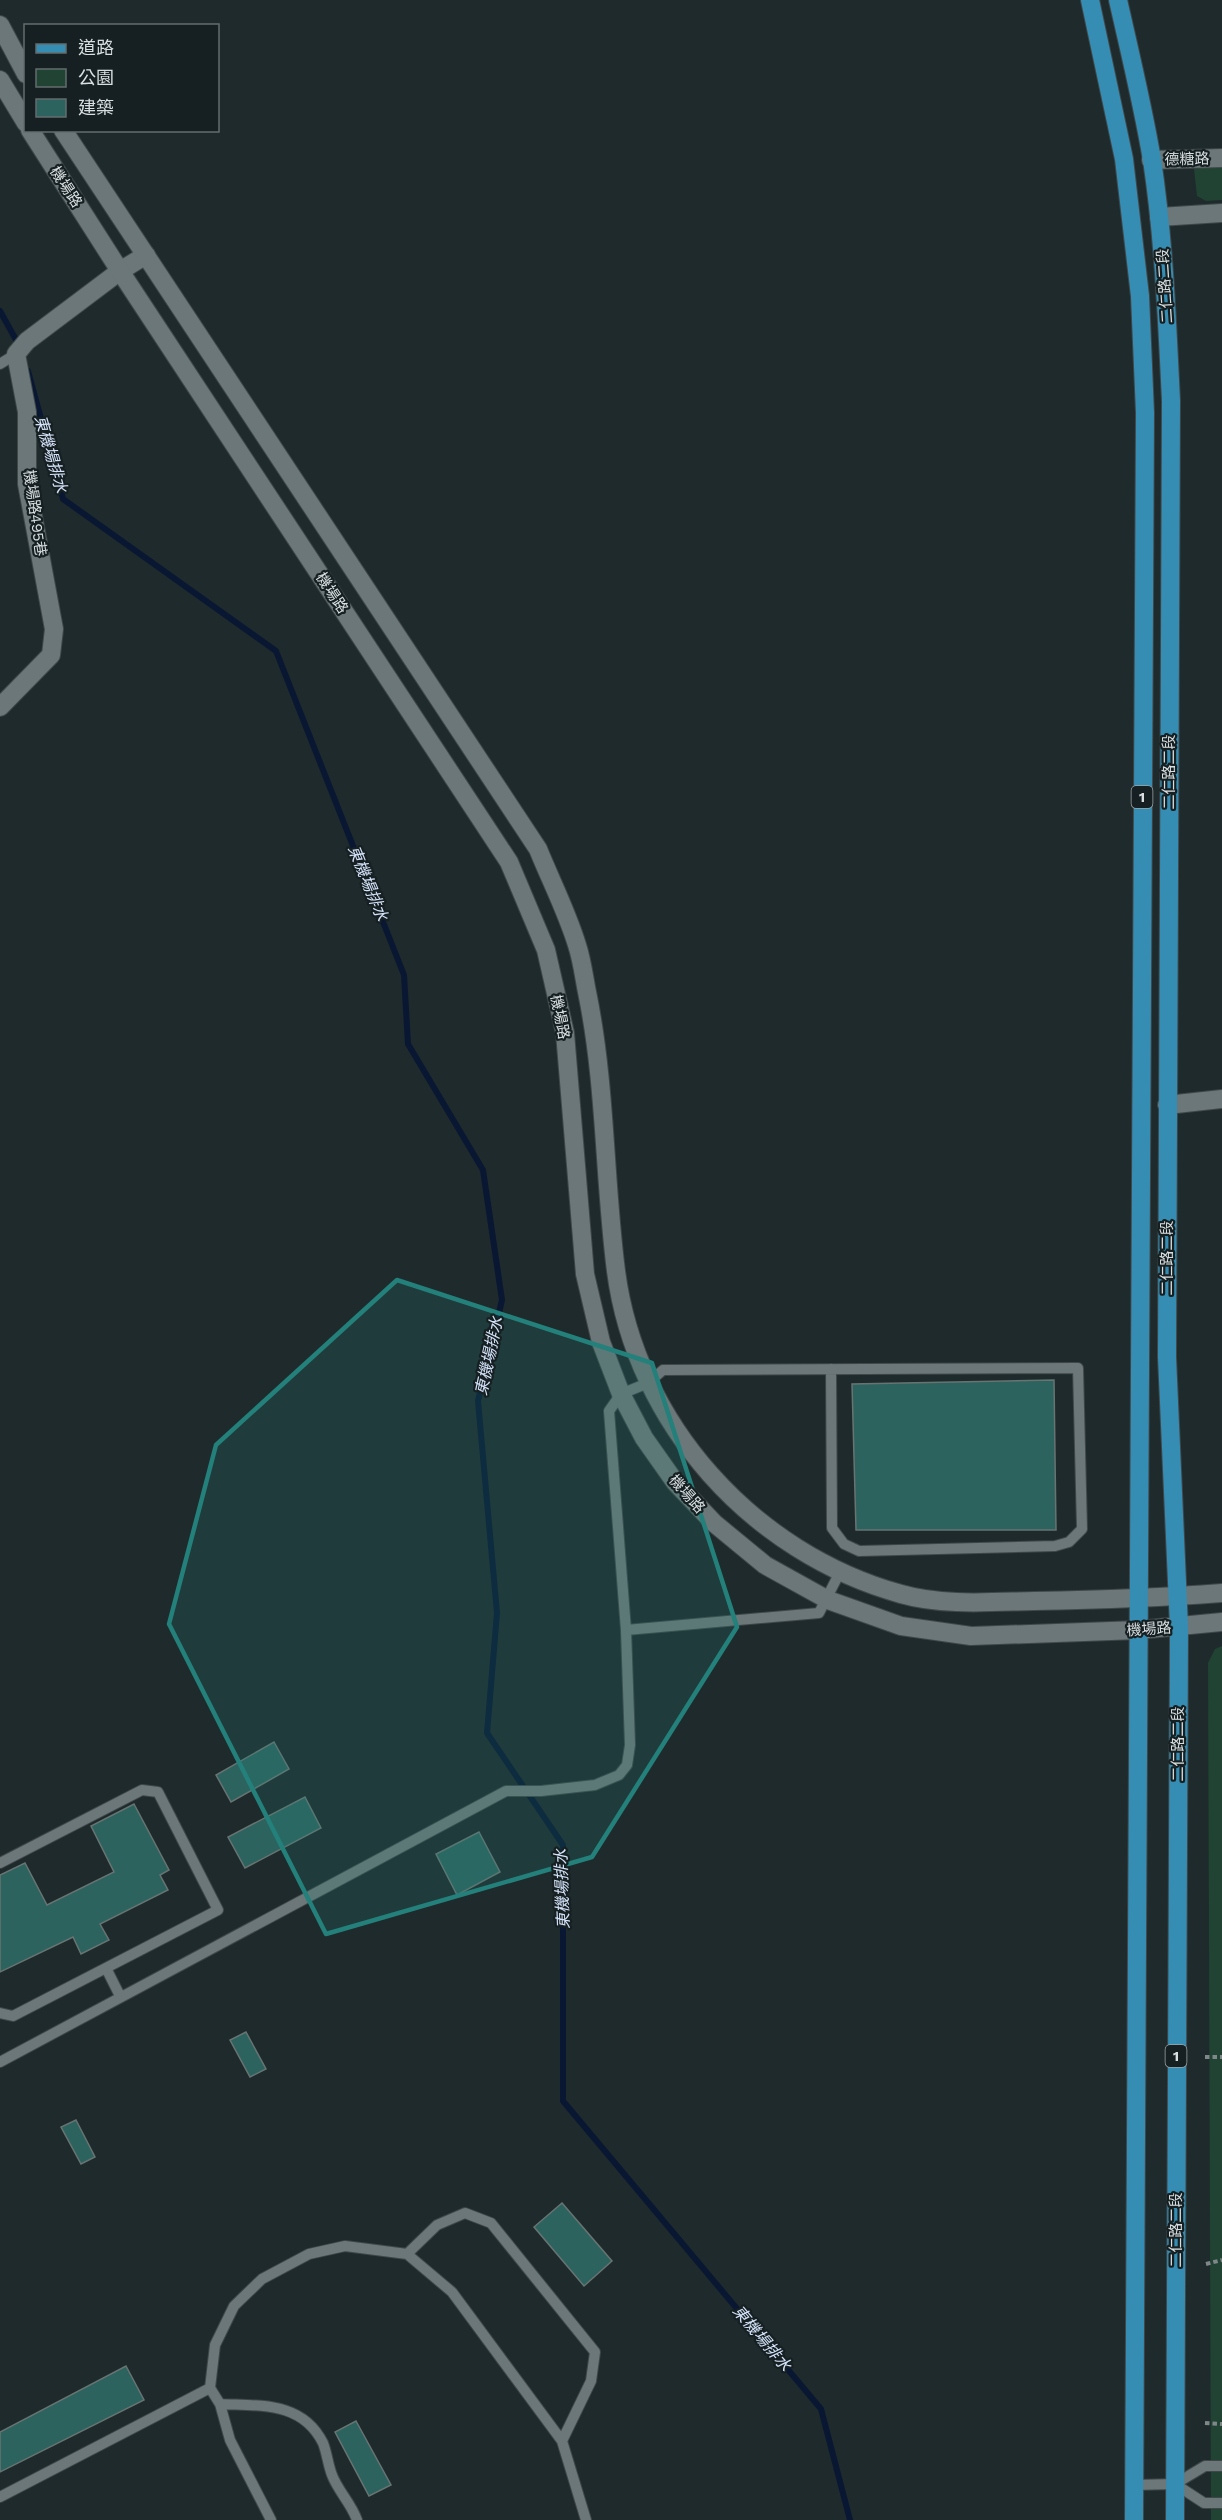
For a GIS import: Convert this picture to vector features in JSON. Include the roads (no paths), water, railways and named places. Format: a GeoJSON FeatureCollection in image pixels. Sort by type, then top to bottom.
{"type":"FeatureCollection","features":[{"type":"Feature","properties":{"kind":"main road","name":"二仁路二段"},"geometry":{"type":"LineString","coordinates":[[1090,0],[1124,159],[1140,296],[1145,413],[1134,2520]]}},
{"type":"Feature","properties":{"kind":"main road","name":"二仁路二段"},"geometry":{"type":"LineString","coordinates":[[1118,0],[1152,160],[1166,287],[1171,401],[1167,1358],[1179,1627],[1175,2520]]}},
{"type":"Feature","properties":{"kind":"street"},"geometry":{"type":"LineString","coordinates":[[0,25],[24,70]]}},
{"type":"Feature","properties":{"kind":"street"},"geometry":{"type":"LineString","coordinates":[[0,80],[24,120]]}},
{"type":"Feature","properties":{"kind":"street","name":"機場路"},"geometry":{"type":"LineString","coordinates":[[31,132],[120,271],[509,861],[546,950],[565,1033],[585,1274],[601,1342],[621,1394],[644,1438],[675,1482],[714,1523],[765,1565],[828,1600],[901,1626],[971,1636],[1138,1630],[1222,1622]]}},
{"type":"Feature","properties":{"kind":"street","name":"機場路"},"geometry":{"type":"LineString","coordinates":[[64,132],[538,849],[578,946],[596,1033],[616,1273],[630,1331],[648,1383],[678,1434],[705,1469],[729,1495],[792,1547],[840,1572],[902,1594],[966,1603],[1139,1599],[1222,1593]]}},
{"type":"Feature","properties":{"kind":"street","name":"德糖路"},"geometry":{"type":"LineString","coordinates":[[1152,160],[1222,158]]}},
{"type":"Feature","properties":{"kind":"street"},"geometry":{"type":"LineString","coordinates":[[1159,218],[1222,213]]}},
{"type":"Feature","properties":{"kind":"street"},"geometry":{"type":"LineString","coordinates":[[22,348],[120,271],[146,255]]}},
{"type":"Feature","properties":{"kind":"street","name":"機場路495巷"},"geometry":{"type":"LineString","coordinates":[[0,707],[51,655],[54,629],[27,484],[27,412],[22,348]]}},
{"type":"Feature","properties":{"kind":"street"},"geometry":{"type":"LineString","coordinates":[[1167,1105],[1222,1099]]}},
{"type":"Feature","properties":{"kind":"lane"},"geometry":{"type":"LineString","coordinates":[[0,364],[22,348]]}},
{"type":"Feature","properties":{"kind":"lane"},"geometry":{"type":"LineString","coordinates":[[0,2062],[506,1791],[541,1791],[595,1785],[620,1774],[627,1765],[630,1745],[627,1630],[609,1411],[621,1394],[648,1383],[663,1370],[831,1369],[1078,1368],[1082,1529],[1069,1542],[1055,1546],[859,1551],[844,1544],[832,1528],[831,1369]]}},
{"type":"Feature","properties":{"kind":"lane"},"geometry":{"type":"LineString","coordinates":[[627,1630],[819,1613],[828,1600],[840,1572]]}},
{"type":"Feature","properties":{"kind":"lane"},"geometry":{"type":"LineString","coordinates":[[0,1863],[142,1790],[158,1792],[218,1910],[13,2016],[0,2013]]}},
{"type":"Feature","properties":{"kind":"lane"},"geometry":{"type":"LineString","coordinates":[[106,1968],[120,1996]]}},
{"type":"Feature","properties":{"kind":"lane"},"geometry":{"type":"LineString","coordinates":[[407,2254],[436,2225],[465,2213],[491,2223],[595,2352],[591,2381],[562,2441]]}},
{"type":"Feature","properties":{"kind":"lane"},"geometry":{"type":"LineString","coordinates":[[271,2520],[230,2440],[220,2404],[210,2388],[215,2346],[234,2306],[262,2279],[309,2254],[345,2246],[407,2254],[452,2292],[562,2441],[586,2520]]}},
{"type":"Feature","properties":{"kind":"lane"},"geometry":{"type":"LineString","coordinates":[[0,2497],[210,2388]]}},
{"type":"Feature","properties":{"kind":"lane"},"geometry":{"type":"LineString","coordinates":[[220,2404],[270,2406],[301,2415],[322,2443],[333,2476],[357,2520]]}},
{"type":"Feature","properties":{"kind":"lane"},"geometry":{"type":"LineString","coordinates":[[1134,2485],[1175,2484],[1204,2466],[1222,2466]]}},
{"type":"Feature","properties":{"kind":"lane"},"geometry":{"type":"LineString","coordinates":[[1175,2484],[1204,2503],[1222,2503]]}},
{"type":"Feature","properties":{"kind":"waterway","name":"東機場排水"},"geometry":{"type":"LineString","coordinates":[[0,311],[20,347]]}},
{"type":"Feature","properties":{"kind":"waterway","name":"東機場排水"},"geometry":{"type":"LineString","coordinates":[[28,371],[63,499],[276,651],[404,975],[408,1044],[483,1170],[502,1300],[478,1401],[497,1613],[487,1733],[563,1845],[563,2101],[821,2409],[850,2520]]}}]}
